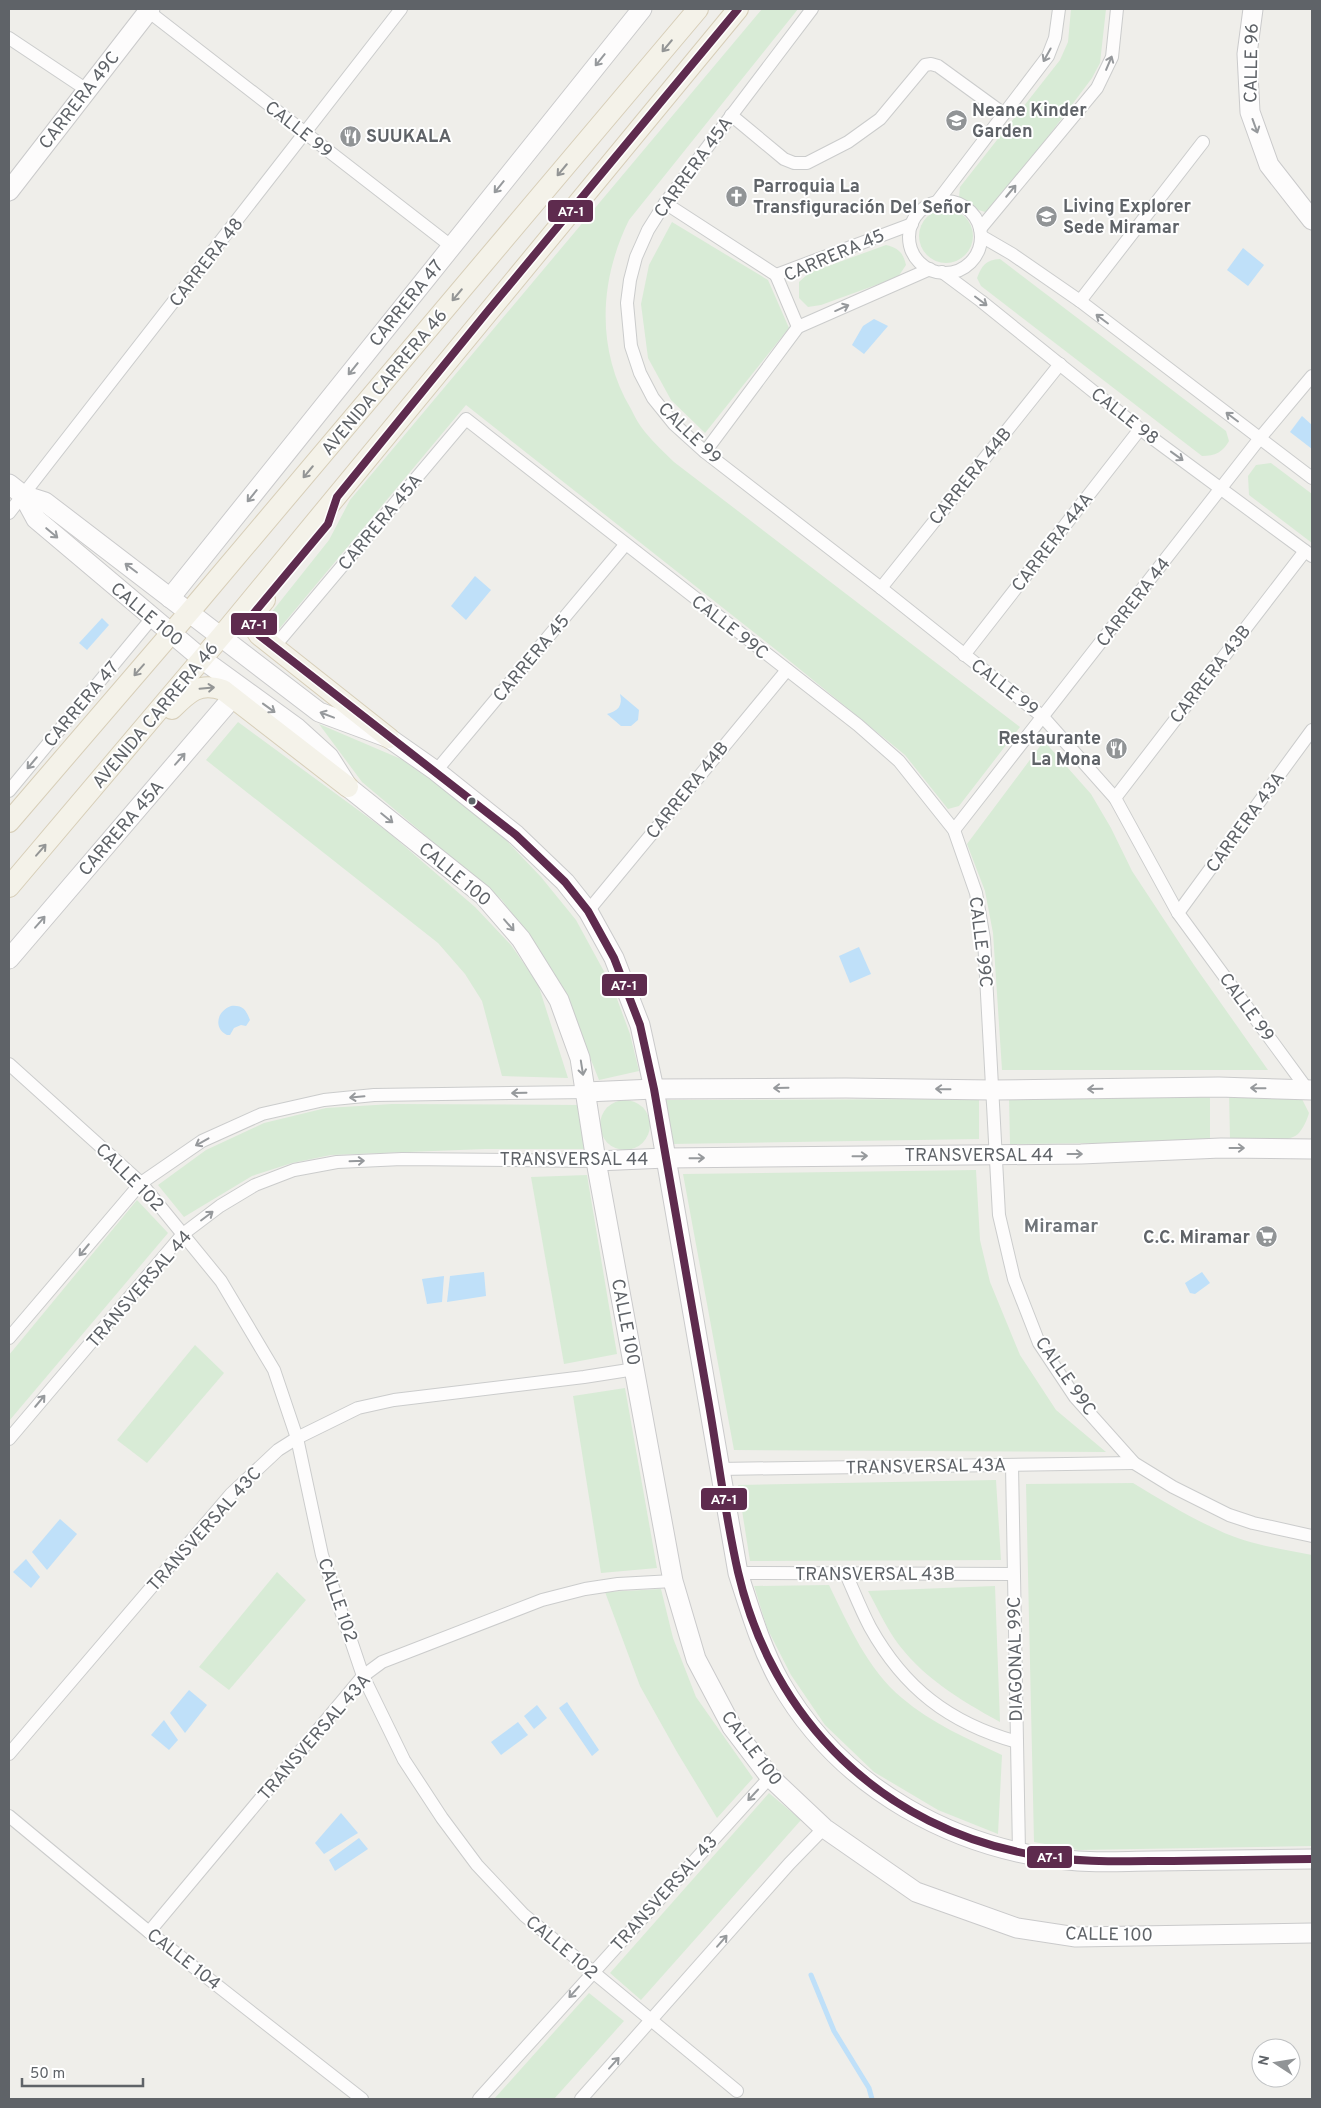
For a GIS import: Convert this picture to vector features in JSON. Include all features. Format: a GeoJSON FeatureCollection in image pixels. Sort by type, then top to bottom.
{"type":"FeatureCollection","features":[{"type":"Feature","properties":{"kind":"main road","name":"AVENIDA CARRERA 46"},"geometry":{"type":"LineString","coordinates":[[9,822],[189,613],[698,9]]}},
{"type":"Feature","properties":{"kind":"main road","name":"AVENIDA CARRERA 46"},"geometry":{"type":"LineString","coordinates":[[9,887],[220,638],[738,9]]}},
{"type":"Feature","properties":{"kind":"main road"},"geometry":{"type":"LineString","coordinates":[[337,497],[328,524],[254,613],[252,622],[259,635],[389,738]]}},
{"type":"Feature","properties":{"kind":"main road"},"geometry":{"type":"LineString","coordinates":[[96,786],[108,785],[162,720],[192,691],[212,686],[223,690],[233,697],[348,787]]}},
{"type":"Feature","properties":{"kind":"main road"},"geometry":{"type":"LineString","coordinates":[[9,802],[57,766]]}},
{"type":"Feature","properties":{"kind":"street","name":"CARRERA 48"},"geometry":{"type":"LineString","coordinates":[[9,513],[16,489],[305,134],[402,9]]}},
{"type":"Feature","properties":{"kind":"street","name":"CARRERA 47"},"geometry":{"type":"LineString","coordinates":[[170,598],[642,9]]}},
{"type":"Feature","properties":{"kind":"street","name":"CARRERA 45A"},"geometry":{"type":"LineString","coordinates":[[631,346],[627,303],[630,280],[639,250],[665,203],[812,9]]}},
{"type":"Feature","properties":{"kind":"street"},"geometry":{"type":"LineString","coordinates":[[937,202],[1048,56],[1055,38],[1059,9]]}},
{"type":"Feature","properties":{"kind":"street"},"geometry":{"type":"LineString","coordinates":[[1117,9],[1112,57],[1097,88],[981,232],[979,248],[973,259],[964,267],[953,272],[936,271],[921,263],[914,255],[910,245],[910,234],[912,224],[922,209],[937,202],[947,201],[964,206],[972,212],[981,232],[1080,302],[1312,478]]}},
{"type":"Feature","properties":{"kind":"street","name":"CALLE 96"},"geometry":{"type":"LineString","coordinates":[[1252,9],[1247,54],[1250,112],[1269,165],[1312,220]]}},
{"type":"Feature","properties":{"kind":"street","name":"CALLE 99"},"geometry":{"type":"LineString","coordinates":[[149,10],[305,134],[451,246]]}},
{"type":"Feature","properties":{"kind":"street","name":"CARRERA 49C"},"geometry":{"type":"LineString","coordinates":[[9,191],[149,10]]}},
{"type":"Feature","properties":{"kind":"street"},"geometry":{"type":"LineString","coordinates":[[9,38],[87,90]]}},
{"type":"Feature","properties":{"kind":"street"},"geometry":{"type":"LineString","coordinates":[[731,115],[784,159],[794,163],[807,162],[848,142],[880,119],[925,65],[931,64],[938,66],[1004,114]]}},
{"type":"Feature","properties":{"kind":"street"},"geometry":{"type":"LineString","coordinates":[[1080,302],[1203,142]]}},
{"type":"Feature","properties":{"kind":"street"},"geometry":{"type":"LineString","coordinates":[[665,203],[776,276]]}},
{"type":"Feature","properties":{"kind":"street","name":"CARRERA 45"},"geometry":{"type":"LineString","coordinates":[[798,327],[776,276],[912,224]]}},
{"type":"Feature","properties":{"kind":"street"},"geometry":{"type":"LineString","coordinates":[[705,452],[798,327],[936,271]]}},
{"type":"Feature","properties":{"kind":"street","name":"CALLE 98"},"geometry":{"type":"LineString","coordinates":[[936,271],[1060,364],[1140,429],[1309,553]]}},
{"type":"Feature","properties":{"kind":"street","name":"CALLE 99"},"geometry":{"type":"LineString","coordinates":[[631,346],[640,373],[653,398],[674,424],[705,452],[881,588],[1043,717],[1114,798],[1178,914],[1310,1090]]}},
{"type":"Feature","properties":{"kind":"street","name":"CARRERA 44B"},"geometry":{"type":"LineString","coordinates":[[881,588],[1060,364]]}},
{"type":"Feature","properties":{"kind":"street","name":"CARRERA 44"},"geometry":{"type":"LineString","coordinates":[[954,830],[1260,438],[1312,376]]}},
{"type":"Feature","properties":{"kind":"street","name":"CARRERA 45A"},"geometry":{"type":"LineString","coordinates":[[274,647],[466,420]]}},
{"type":"Feature","properties":{"kind":"street","name":"CALLE 99C"},"geometry":{"type":"LineString","coordinates":[[466,420],[858,725],[899,761],[954,830],[976,893],[984,939],[995,1155],[1000,1215],[1014,1279],[1039,1343],[1075,1397],[1134,1463],[1173,1487],[1229,1515],[1253,1523],[1312,1536]]}},
{"type":"Feature","properties":{"kind":"street","name":"CARRERA 44A"},"geometry":{"type":"LineString","coordinates":[[964,655],[1140,429]]}},
{"type":"Feature","properties":{"kind":"street","name":"CALLE 100"},"geometry":{"type":"LineString","coordinates":[[16,489],[46,502],[220,638],[319,712],[389,738],[436,771],[516,835],[565,882],[588,911],[614,958],[640,1025],[654,1090],[738,1574],[758,1634],[780,1682],[800,1714],[823,1743],[860,1777],[888,1798],[917,1815],[962,1836],[1019,1852],[1079,1862],[1312,1859]]}},
{"type":"Feature","properties":{"kind":"street","name":"CALLE 100"},"geometry":{"type":"LineString","coordinates":[[16,489],[36,519],[202,659],[297,728],[329,757],[348,787],[483,895],[521,939],[559,1000],[580,1058],[596,1161],[673,1581],[696,1659],[732,1727],[770,1777],[824,1828],[916,1892],[1017,1928],[1076,1936],[1312,1933]]}},
{"type":"Feature","properties":{"kind":"street","name":"CARRERA 45"},"geometry":{"type":"LineString","coordinates":[[436,771],[625,545]]}},
{"type":"Feature","properties":{"kind":"street","name":"CARRERA 43B"},"geometry":{"type":"LineString","coordinates":[[1114,798],[1309,553]]}},
{"type":"Feature","properties":{"kind":"street","name":"CARRERA 47"},"geometry":{"type":"LineString","coordinates":[[9,791],[152,618]]}},
{"type":"Feature","properties":{"kind":"street","name":"CARRERA 44B"},"geometry":{"type":"LineString","coordinates":[[588,911],[787,670]]}},
{"type":"Feature","properties":{"kind":"street","name":"CARRERA 45A"},"geometry":{"type":"LineString","coordinates":[[9,959],[233,697]]}},
{"type":"Feature","properties":{"kind":"street","name":"CARRERA 43A"},"geometry":{"type":"LineString","coordinates":[[1178,914],[1312,730]]}},
{"type":"Feature","properties":{"kind":"street","name":"CALLE 102"},"geometry":{"type":"LineString","coordinates":[[9,1064],[141,1183],[221,1281],[274,1370],[297,1438],[322,1556],[364,1676],[404,1760],[442,1818],[477,1865],[524,1915],[592,1973],[737,2090]]}},
{"type":"Feature","properties":{"kind":"street"},"geometry":{"type":"LineString","coordinates":[[9,1338],[141,1183],[202,1141],[262,1114],[324,1100],[374,1095],[846,1088],[992,1090],[1219,1087],[1310,1090]]}},
{"type":"Feature","properties":{"kind":"street","name":"TRANSVERSAL 44"},"geometry":{"type":"LineString","coordinates":[[9,1439],[183,1234],[220,1206],[255,1185],[294,1170],[337,1162],[402,1159],[596,1161],[666,1158],[1095,1154],[1310,1146]]}},
{"type":"Feature","properties":{"kind":"street","name":"TRANSVERSAL 43C"},"geometry":{"type":"LineString","coordinates":[[9,1754],[231,1494],[278,1450],[297,1438],[358,1408],[394,1400],[635,1369]]}},
{"type":"Feature","properties":{"kind":"street","name":"TRANSVERSAL 43A"},"geometry":{"type":"LineString","coordinates":[[719,1469],[1134,1463]]}},
{"type":"Feature","properties":{"kind":"street","name":"DIAGONAL 99C"},"geometry":{"type":"LineString","coordinates":[[1012,1465],[1019,1852]]}},
{"type":"Feature","properties":{"kind":"street","name":"TRANSVERSAL 43B"},"geometry":{"type":"LineString","coordinates":[[738,1574],[1013,1574]]}},
{"type":"Feature","properties":{"kind":"street"},"geometry":{"type":"LineString","coordinates":[[846,1574],[870,1626],[889,1656],[915,1688],[954,1718],[990,1734],[1016,1742]]}},
{"type":"Feature","properties":{"kind":"street","name":"TRANSVERSAL 43A"},"geometry":{"type":"LineString","coordinates":[[149,1932],[364,1676],[382,1662],[542,1600],[585,1589],[673,1581]]}},
{"type":"Feature","properties":{"kind":"street","name":"TRANSVERSAL 43"},"geometry":{"type":"LineString","coordinates":[[479,2099],[770,1777]]}},
{"type":"Feature","properties":{"kind":"street","name":"CALLE 104"},"geometry":{"type":"LineString","coordinates":[[9,1816],[149,1932],[362,2099]]}},
{"type":"Feature","properties":{"kind":"street"},"geometry":{"type":"LineString","coordinates":[[581,2099],[789,1864],[824,1828]]}},
{"type":"Feature","properties":{"kind":"green space"},"geometry":{"type":"Polygon","coordinates":[[[762,9],[798,9],[629,220],[619,243],[607,291],[607,339],[612,363],[620,386],[639,424],[674,462],[1020,727],[959,806],[948,809],[905,755],[775,649],[466,405],[274,635],[267,630],[267,618],[329,540],[350,500],[762,9]]]}},
{"type":"Feature","properties":{"kind":"green space"},"geometry":{"type":"Polygon","coordinates":[[[1071,9],[1106,9],[1100,63],[1092,78],[994,209],[985,212],[970,207],[959,197],[960,187],[1060,60],[1068,42],[1071,9]]]}},
{"type":"Feature","properties":{"kind":"green space"},"geometry":{"type":"Polygon","coordinates":[[[946,209],[956,211],[965,217],[971,226],[973,236],[971,246],[965,255],[956,261],[946,263],[936,261],[927,255],[921,246],[919,236],[921,226],[927,217],[936,211],[946,209]]]}},
{"type":"Feature","properties":{"kind":"green space"},"geometry":{"type":"Polygon","coordinates":[[[672,222],[768,280],[789,328],[705,433],[671,400],[648,358],[641,304],[649,265],[672,222]]]}},
{"type":"Feature","properties":{"kind":"green space"},"geometry":{"type":"Polygon","coordinates":[[[886,245],[899,251],[905,261],[906,265],[898,277],[821,305],[808,307],[799,298],[799,282],[809,273],[886,245]]]}},
{"type":"Feature","properties":{"kind":"green space"},"geometry":{"type":"Polygon","coordinates":[[[1000,259],[1226,431],[1229,441],[1224,448],[1215,454],[1202,456],[981,286],[977,278],[983,267],[988,262],[1000,259]]]}},
{"type":"Feature","properties":{"kind":"green space"},"geometry":{"type":"Polygon","coordinates":[[[1271,463],[1312,494],[1312,543],[1249,495],[1248,476],[1256,465],[1271,463]]]}},
{"type":"Feature","properties":{"kind":"green space"},"geometry":{"type":"Polygon","coordinates":[[[238,722],[388,832],[475,907],[511,945],[538,984],[568,1078],[502,1076],[482,1001],[465,974],[438,943],[206,760],[238,722]]]}},
{"type":"Feature","properties":{"kind":"green space"},"geometry":{"type":"Polygon","coordinates":[[[319,724],[401,759],[435,783],[505,839],[541,877],[576,920],[613,988],[630,1034],[639,1071],[599,1080],[566,997],[528,934],[501,899],[362,782],[319,724]]]}},
{"type":"Feature","properties":{"kind":"green space"},"geometry":{"type":"Polygon","coordinates":[[[1044,741],[1091,794],[1111,828],[1132,871],[1194,965],[1268,1070],[1002,1070],[993,933],[985,891],[967,844],[1044,741]]]}},
{"type":"Feature","properties":{"kind":"green space"},"geometry":{"type":"Polygon","coordinates":[[[1229,1092],[1302,1099],[1309,1113],[1302,1130],[1292,1137],[1276,1140],[1230,1139],[1229,1092]]]}},
{"type":"Feature","properties":{"kind":"green space"},"geometry":{"type":"Polygon","coordinates":[[[1210,1096],[1210,1142],[1010,1144],[1009,1097],[1210,1096]]]}},
{"type":"Feature","properties":{"kind":"green space"},"geometry":{"type":"Polygon","coordinates":[[[979,1099],[979,1139],[671,1144],[665,1100],[979,1099]]]}},
{"type":"Feature","properties":{"kind":"green space"},"geometry":{"type":"Polygon","coordinates":[[[620,1100],[630,1100],[643,1107],[650,1120],[650,1130],[643,1143],[630,1150],[620,1150],[611,1146],[604,1139],[600,1130],[600,1120],[604,1111],[611,1104],[620,1100]]]}},
{"type":"Feature","properties":{"kind":"green space"},"geometry":{"type":"Polygon","coordinates":[[[392,1104],[581,1105],[588,1149],[485,1149],[331,1155],[292,1163],[252,1176],[184,1217],[158,1185],[206,1150],[264,1123],[326,1108],[392,1104]]]}},
{"type":"Feature","properties":{"kind":"green space"},"geometry":{"type":"Polygon","coordinates":[[[976,1170],[980,1240],[990,1282],[1020,1355],[1056,1410],[1106,1452],[734,1450],[683,1174],[976,1170]]]}},
{"type":"Feature","properties":{"kind":"green space"},"geometry":{"type":"Polygon","coordinates":[[[587,1175],[617,1354],[564,1364],[531,1177],[587,1175]]]}},
{"type":"Feature","properties":{"kind":"green space"},"geometry":{"type":"Polygon","coordinates":[[[137,1200],[168,1233],[9,1421],[9,1355],[137,1200]]]}},
{"type":"Feature","properties":{"kind":"green space"},"geometry":{"type":"Polygon","coordinates":[[[195,1345],[224,1373],[147,1463],[117,1440],[195,1345]]]}},
{"type":"Feature","properties":{"kind":"green space"},"geometry":{"type":"Polygon","coordinates":[[[625,1388],[657,1568],[601,1573],[573,1396],[625,1388]]]}},
{"type":"Feature","properties":{"kind":"green space"},"geometry":{"type":"Polygon","coordinates":[[[996,1480],[1001,1560],[750,1561],[738,1485],[996,1480]]]}},
{"type":"Feature","properties":{"kind":"green space"},"geometry":{"type":"Polygon","coordinates":[[[1133,1483],[1186,1514],[1229,1535],[1264,1546],[1312,1555],[1312,1846],[1078,1850],[1034,1842],[1026,1484],[1133,1483]]]}},
{"type":"Feature","properties":{"kind":"green space"},"geometry":{"type":"Polygon","coordinates":[[[277,1572],[306,1600],[229,1690],[199,1667],[277,1572]]]}},
{"type":"Feature","properties":{"kind":"green space"},"geometry":{"type":"Polygon","coordinates":[[[829,1585],[860,1646],[890,1687],[913,1707],[937,1723],[1002,1755],[998,1834],[938,1810],[874,1772],[825,1725],[791,1675],[767,1628],[754,1586],[829,1585]]]}},
{"type":"Feature","properties":{"kind":"green space"},"geometry":{"type":"Polygon","coordinates":[[[995,1586],[1000,1722],[956,1696],[916,1664],[894,1638],[868,1591],[995,1586]]]}},
{"type":"Feature","properties":{"kind":"green space"},"geometry":{"type":"Polygon","coordinates":[[[661,1589],[673,1638],[696,1697],[753,1778],[717,1818],[640,1686],[605,1592],[661,1589]]]}},
{"type":"Feature","properties":{"kind":"green space"},"geometry":{"type":"Polygon","coordinates":[[[769,1793],[801,1820],[641,2000],[610,1973],[769,1793]]]}},
{"type":"Feature","properties":{"kind":"green space"},"geometry":{"type":"Polygon","coordinates":[[[589,1993],[624,2021],[554,2099],[494,2099],[589,1993]]]}},
{"type":"Feature","properties":{"kind":"water"},"geometry":{"type":"Polygon","coordinates":[[[1243,248],[1264,265],[1248,286],[1227,270],[1243,248]]]}},
{"type":"Feature","properties":{"kind":"water"},"geometry":{"type":"Polygon","coordinates":[[[874,319],[888,326],[864,354],[852,345],[863,326],[874,319]]]}},
{"type":"Feature","properties":{"kind":"water"},"geometry":{"type":"Polygon","coordinates":[[[1302,416],[1312,425],[1312,449],[1290,432],[1302,416]]]}},
{"type":"Feature","properties":{"kind":"water"},"geometry":{"type":"Polygon","coordinates":[[[475,576],[491,590],[466,620],[451,606],[475,576]]]}},
{"type":"Feature","properties":{"kind":"water"},"geometry":{"type":"Polygon","coordinates":[[[102,618],[109,625],[87,650],[79,643],[102,618]]]}},
{"type":"Feature","properties":{"kind":"water"},"geometry":{"type":"Polygon","coordinates":[[[620,694],[639,710],[638,720],[631,726],[621,726],[607,714],[619,707],[621,702],[620,694]]]}},
{"type":"Feature","properties":{"kind":"water"},"geometry":{"type":"Polygon","coordinates":[[[859,947],[871,974],[850,983],[839,956],[859,947]]]}},
{"type":"Feature","properties":{"kind":"water"},"geometry":{"type":"Polygon","coordinates":[[[231,1006],[238,1006],[244,1009],[250,1020],[246,1026],[241,1025],[234,1028],[230,1035],[227,1035],[220,1028],[218,1020],[222,1012],[231,1006]]]}},
{"type":"Feature","properties":{"kind":"water"},"geometry":{"type":"Polygon","coordinates":[[[484,1272],[486,1296],[447,1302],[450,1276],[484,1272]]]}},
{"type":"Feature","properties":{"kind":"water"},"geometry":{"type":"Polygon","coordinates":[[[1202,1272],[1210,1283],[1195,1294],[1190,1293],[1185,1283],[1202,1272]]]}},
{"type":"Feature","properties":{"kind":"water"},"geometry":{"type":"Polygon","coordinates":[[[444,1276],[442,1302],[427,1304],[422,1279],[444,1276]]]}},
{"type":"Feature","properties":{"kind":"water"},"geometry":{"type":"Polygon","coordinates":[[[60,1519],[77,1534],[47,1570],[32,1552],[60,1519]]]}},
{"type":"Feature","properties":{"kind":"water"},"geometry":{"type":"Polygon","coordinates":[[[26,1559],[40,1577],[31,1588],[13,1572],[26,1559]]]}},
{"type":"Feature","properties":{"kind":"water"},"geometry":{"type":"Polygon","coordinates":[[[189,1690],[207,1705],[185,1733],[170,1713],[189,1690]]]}},
{"type":"Feature","properties":{"kind":"water"},"geometry":{"type":"Polygon","coordinates":[[[567,1702],[599,1750],[592,1756],[559,1708],[567,1702]]]}},
{"type":"Feature","properties":{"kind":"water"},"geometry":{"type":"Polygon","coordinates":[[[537,1705],[547,1718],[534,1729],[524,1716],[537,1705]]]}},
{"type":"Feature","properties":{"kind":"water"},"geometry":{"type":"Polygon","coordinates":[[[164,1720],[178,1740],[169,1750],[151,1735],[164,1720]]]}},
{"type":"Feature","properties":{"kind":"water"},"geometry":{"type":"Polygon","coordinates":[[[518,1722],[528,1735],[501,1755],[491,1742],[518,1722]]]}},
{"type":"Feature","properties":{"kind":"water"},"geometry":{"type":"Polygon","coordinates":[[[341,1813],[358,1833],[324,1854],[315,1843],[341,1813]]]}},
{"type":"Feature","properties":{"kind":"water"},"geometry":{"type":"Polygon","coordinates":[[[359,1838],[368,1849],[335,1871],[329,1860],[359,1838]]]}},
{"type":"Feature","properties":{"kind":"waterway"},"geometry":{"type":"LineString","coordinates":[[811,1975],[834,2031],[869,2088],[872,2099]]}},
{"type":"Feature","properties":{"kind":"transit line","name":"A7-1"},"geometry":{"type":"LineString","coordinates":[[738,9],[487,312],[337,497],[328,524],[254,613],[254,625],[259,635],[516,835],[565,882],[588,911],[614,958],[640,1025],[654,1089],[725,1507],[738,1572],[754,1626],[777,1675],[807,1720],[842,1759],[883,1793],[929,1821],[979,1841],[1034,1855],[1086,1860],[1312,1859]]}},
{"type":"Feature","properties":{"kind":"place","name":"Neane Kinder Garden"},"geometry":{"type":"Point","coordinates":[956,120]}},
{"type":"Feature","properties":{"kind":"place","name":"SUUKALA"},"geometry":{"type":"Point","coordinates":[350,136]}},
{"type":"Feature","properties":{"kind":"place","name":"Parroquia La Transfiguración Del Señor"},"geometry":{"type":"Point","coordinates":[737,196]}},
{"type":"Feature","properties":{"kind":"place","name":"Living Explorer Sede Miramar"},"geometry":{"type":"Point","coordinates":[1047,216]}},
{"type":"Feature","properties":{"kind":"place","name":"Restaurante La Mona"},"geometry":{"type":"Point","coordinates":[1117,748]}},
{"type":"Feature","properties":{"kind":"place","name":"C.C. Miramar"},"geometry":{"type":"Point","coordinates":[1266,1237]}},
{"type":"Feature","properties":{"kind":"district","name":"Miramar"},"geometry":{"type":"Point","coordinates":[1061,1225]}}]}
